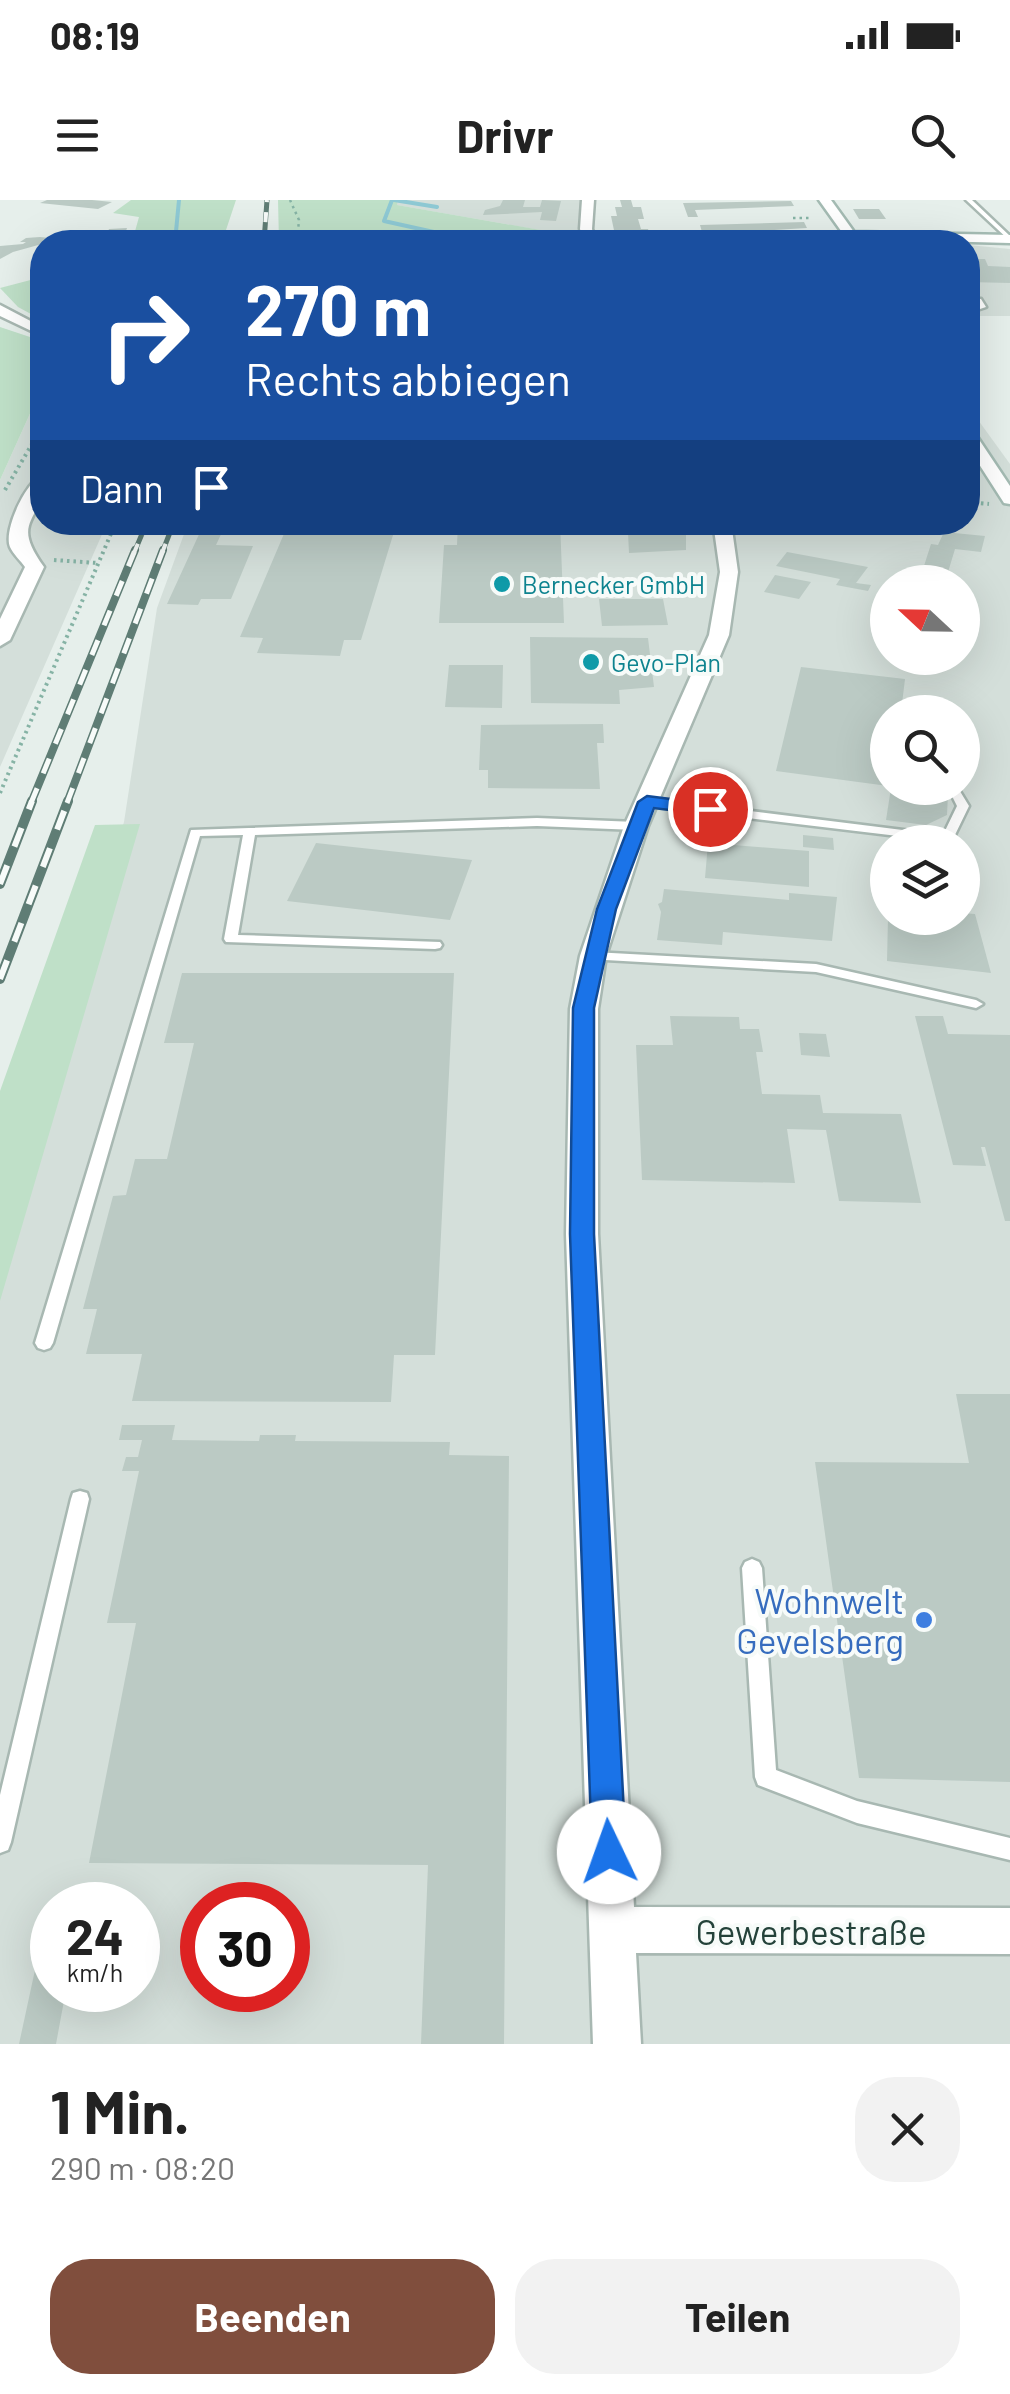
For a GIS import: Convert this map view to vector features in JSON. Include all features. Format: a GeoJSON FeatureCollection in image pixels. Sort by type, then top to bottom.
{"type":"FeatureCollection","features":[{"type":"Feature","properties":{"kind":"street"},"geometry":{"type":"LineString","coordinates":[[586,230],[588,200]]}},
{"type":"Feature","properties":{"kind":"street"},"geometry":{"type":"LineString","coordinates":[[824,200],[844,230]]}},
{"type":"Feature","properties":{"kind":"street"},"geometry":{"type":"LineString","coordinates":[[980,239],[1010,239]]}},
{"type":"Feature","properties":{"kind":"street"},"geometry":{"type":"LineString","coordinates":[[0,309],[11,320],[30,327]]}},
{"type":"Feature","properties":{"kind":"street"},"geometry":{"type":"LineString","coordinates":[[980,454],[1010,500]]}},
{"type":"Feature","properties":{"kind":"street"},"geometry":{"type":"LineString","coordinates":[[0,640],[34,573],[32,559],[18,545],[18,529],[30,504]]}},
{"type":"Feature","properties":{"kind":"street"},"geometry":{"type":"LineString","coordinates":[[617,2044],[582,1234],[584,1008],[593,956],[642,814],[719,636],[729,572],[724,535]]}},
{"type":"Feature","properties":{"kind":"street","name":"Gewerbestraße"},"geometry":{"type":"LineString","coordinates":[[612,1930],[1010,1932]]}},
{"type":"Feature","properties":{"kind":"lane"},"geometry":{"type":"LineString","coordinates":[[970,200],[1010,239]]}},
{"type":"Feature","properties":{"kind":"lane"},"geometry":{"type":"LineString","coordinates":[[44,1343],[196,833],[537,822],[642,814],[947,839],[962,805]]}},
{"type":"Feature","properties":{"kind":"lane"},"geometry":{"type":"LineString","coordinates":[[250,831],[231,940],[435,945]]}},
{"type":"Feature","properties":{"kind":"lane"},"geometry":{"type":"LineString","coordinates":[[593,956],[816,968],[976,1004]]}},
{"type":"Feature","properties":{"kind":"lane"},"geometry":{"type":"LineString","coordinates":[[0,1842],[80,1499]]}},
{"type":"Feature","properties":{"kind":"lane"},"geometry":{"type":"LineString","coordinates":[[752,1568],[766,1777],[857,1812],[1010,1849]]}},
{"type":"Feature","properties":{"kind":"path"},"geometry":{"type":"LineString","coordinates":[[290,200],[299,220],[298,230]]}},
{"type":"Feature","properties":{"kind":"path"},"geometry":{"type":"LineString","coordinates":[[0,500],[30,448]]}},
{"type":"Feature","properties":{"kind":"path"},"geometry":{"type":"LineString","coordinates":[[0,794],[110,535]]}},
{"type":"Feature","properties":{"kind":"path"},"geometry":{"type":"LineString","coordinates":[[32,559],[98,563]]}},
{"type":"Feature","properties":{"kind":"shaded area"},"geometry":{"type":"Polygon","coordinates":[[[399,200],[589,200],[577,230],[540,230],[396,205],[399,200]]]}},
{"type":"Feature","properties":{"kind":"shaded area"},"geometry":{"type":"Polygon","coordinates":[[[980,246],[1010,249],[1010,316],[980,316],[980,246]]]}},
{"type":"Feature","properties":{"kind":"shaded area"},"geometry":{"type":"Polygon","coordinates":[[[30,414],[30,535],[102,535],[0,767],[0,480],[30,414]]]}},
{"type":"Feature","properties":{"kind":"shaded area"},"geometry":{"type":"Polygon","coordinates":[[[980,423],[1010,464],[1010,2044],[0,2044],[0,1208],[124,822],[157,608],[184,535],[980,535],[980,423]]]}},
{"type":"Feature","properties":{"kind":"green space"},"geometry":{"type":"Polygon","coordinates":[[[131,200],[236,200],[226,230],[135,230],[139,217],[113,213],[131,200]]]}},
{"type":"Feature","properties":{"kind":"green space"},"geometry":{"type":"Polygon","coordinates":[[[278,200],[398,200],[397,205],[541,230],[279,230],[278,200]]]}},
{"type":"Feature","properties":{"kind":"green space"},"geometry":{"type":"Polygon","coordinates":[[[30,280],[30,314],[18,307],[0,288],[30,280]]]}},
{"type":"Feature","properties":{"kind":"green space"},"geometry":{"type":"Polygon","coordinates":[[[0,327],[30,337],[30,414],[0,480],[0,327]]]}},
{"type":"Feature","properties":{"kind":"green space"},"geometry":{"type":"Polygon","coordinates":[[[140,824],[0,1301],[0,1091],[95,825],[140,824]]]}},
{"type":"Feature","properties":{"kind":"building"},"geometry":{"type":"Polygon","coordinates":[[[503,200],[525,200],[523,207],[540,207],[542,200],[561,201],[556,221],[540,220],[542,212],[483,215],[503,200]]]}},
{"type":"Feature","properties":{"kind":"building"},"geometry":{"type":"Polygon","coordinates":[[[620,200],[631,200],[633,207],[641,207],[641,229],[648,230],[614,230],[611,216],[617,216],[615,207],[622,207],[620,200]]]}},
{"type":"Feature","properties":{"kind":"building"},"geometry":{"type":"Polygon","coordinates":[[[791,201],[794,206],[695,210],[698,217],[688,217],[683,203],[791,201]]]}},
{"type":"Feature","properties":{"kind":"building"},"geometry":{"type":"Polygon","coordinates":[[[112,202],[98,209],[40,203],[112,202]]]}},
{"type":"Feature","properties":{"kind":"building"},"geometry":{"type":"Polygon","coordinates":[[[853,209],[879,209],[886,219],[859,219],[853,209]]]}},
{"type":"Feature","properties":{"kind":"building"},"geometry":{"type":"Polygon","coordinates":[[[804,222],[807,228],[701,230],[700,225],[804,222]]]}},
{"type":"Feature","properties":{"kind":"building"},"geometry":{"type":"Polygon","coordinates":[[[30,238],[30,247],[0,259],[0,246],[26,242],[20,242],[30,238]]]}},
{"type":"Feature","properties":{"kind":"building"},"geometry":{"type":"Polygon","coordinates":[[[980,259],[985,259],[988,266],[1010,267],[1010,283],[980,282],[980,259]]]}},
{"type":"Feature","properties":{"kind":"building"},"geometry":{"type":"Polygon","coordinates":[[[199,535],[221,535],[216,545],[253,546],[231,599],[201,599],[198,605],[167,604],[199,535]]]}},
{"type":"Feature","properties":{"kind":"building"},"geometry":{"type":"Polygon","coordinates":[[[283,535],[393,535],[361,640],[344,640],[340,656],[257,653],[263,638],[240,637],[283,535]]]}},
{"type":"Feature","properties":{"kind":"building","name":"Bernecker GmbH"},"geometry":{"type":"Polygon","coordinates":[[[457,535],[561,535],[564,623],[439,623],[444,545],[457,545],[457,535]]]}},
{"type":"Feature","properties":{"kind":"building"},"geometry":{"type":"Polygon","coordinates":[[[628,535],[686,535],[686,550],[629,553],[628,535]]]}},
{"type":"Feature","properties":{"kind":"building"},"geometry":{"type":"Polygon","coordinates":[[[943,535],[985,536],[981,552],[955,549],[950,565],[924,565],[931,544],[938,545],[943,535]]]}},
{"type":"Feature","properties":{"kind":"building"},"geometry":{"type":"Polygon","coordinates":[[[787,552],[868,567],[856,583],[870,587],[868,591],[836,585],[840,579],[776,566],[787,552]]]}},
{"type":"Feature","properties":{"kind":"building"},"geometry":{"type":"Polygon","coordinates":[[[775,575],[811,582],[799,599],[764,592],[775,575]]]}},
{"type":"Feature","properties":{"kind":"building"},"geometry":{"type":"Polygon","coordinates":[[[599,599],[663,599],[668,625],[602,626],[599,599]]]}},
{"type":"Feature","properties":{"kind":"building","name":"Gevo-Plan"},"geometry":{"type":"Polygon","coordinates":[[[530,637],[648,638],[654,687],[619,690],[620,704],[531,703],[530,637]]]}},
{"type":"Feature","properties":{"kind":"building"},"geometry":{"type":"Polygon","coordinates":[[[449,665],[503,665],[502,708],[445,707],[449,665]]]}},
{"type":"Feature","properties":{"kind":"building"},"geometry":{"type":"Polygon","coordinates":[[[801,667],[905,679],[903,695],[870,695],[870,784],[776,771],[801,667]]]}},
{"type":"Feature","properties":{"kind":"building"},"geometry":{"type":"Polygon","coordinates":[[[603,724],[604,743],[597,743],[600,789],[488,788],[488,770],[479,770],[481,725],[603,724]]]}},
{"type":"Feature","properties":{"kind":"building"},"geometry":{"type":"Polygon","coordinates":[[[888,805],[947,805],[947,815],[926,825],[886,820],[888,805]]]}},
{"type":"Feature","properties":{"kind":"building"},"geometry":{"type":"Polygon","coordinates":[[[803,835],[833,838],[834,850],[803,847],[803,835]]]}},
{"type":"Feature","properties":{"kind":"building"},"geometry":{"type":"Polygon","coordinates":[[[316,843],[472,860],[450,920],[287,901],[316,843]]]}},
{"type":"Feature","properties":{"kind":"building"},"geometry":{"type":"Polygon","coordinates":[[[708,843],[809,851],[809,887],[705,878],[708,843]]]}},
{"type":"Feature","properties":{"kind":"building"},"geometry":{"type":"Polygon","coordinates":[[[664,889],[789,900],[789,893],[837,897],[832,941],[723,932],[722,945],[657,940],[661,912],[658,904],[664,889]]]}},
{"type":"Feature","properties":{"kind":"building"},"geometry":{"type":"Polygon","coordinates":[[[980,932],[991,973],[887,961],[888,935],[980,932]]]}},
{"type":"Feature","properties":{"kind":"building"},"geometry":{"type":"Polygon","coordinates":[[[182,973],[454,973],[435,1355],[394,1355],[391,1402],[132,1401],[142,1354],[86,1354],[97,1309],[83,1309],[113,1196],[126,1195],[135,1159],[167,1159],[194,1043],[164,1043],[182,973]]]}},
{"type":"Feature","properties":{"kind":"building"},"geometry":{"type":"Polygon","coordinates":[[[670,1016],[739,1017],[740,1029],[759,1029],[763,1052],[756,1052],[762,1094],[820,1095],[823,1113],[901,1114],[921,1203],[839,1201],[826,1130],[787,1129],[795,1183],[642,1180],[636,1045],[673,1045],[670,1016]]]}},
{"type":"Feature","properties":{"kind":"building"},"geometry":{"type":"Polygon","coordinates":[[[915,1016],[943,1016],[948,1034],[1010,1035],[1010,1221],[1005,1221],[985,1147],[981,1147],[986,1166],[953,1165],[915,1016]]]}},
{"type":"Feature","properties":{"kind":"building"},"geometry":{"type":"Polygon","coordinates":[[[799,1033],[826,1034],[830,1057],[801,1055],[799,1033]]]}},
{"type":"Feature","properties":{"kind":"building","name":"Wohnwelt Gevelsberg"},"geometry":{"type":"Polygon","coordinates":[[[956,1394],[1010,1394],[1010,1782],[859,1778],[815,1462],[969,1463],[956,1394]]]}},
{"type":"Feature","properties":{"kind":"building"},"geometry":{"type":"Polygon","coordinates":[[[122,1425],[175,1425],[172,1440],[259,1441],[260,1435],[296,1435],[295,1441],[450,1442],[449,1455],[509,1456],[504,2044],[421,2044],[428,1865],[89,1863],[136,1623],[107,1623],[139,1471],[122,1471],[126,1457],[138,1457],[142,1440],[119,1440],[122,1425]]]}},
{"type":"Feature","properties":{"kind":"building"},"geometry":{"type":"Polygon","coordinates":[[[30,1993],[30,2012],[62,2012],[56,2044],[19,2044],[30,1993]]]}},
{"type":"Feature","properties":{"kind":"waterway"},"geometry":{"type":"LineString","coordinates":[[176,230],[179,200]]}},
{"type":"Feature","properties":{"kind":"waterway"},"geometry":{"type":"LineString","coordinates":[[392,200],[384,221],[425,230]]}},
{"type":"Feature","properties":{"kind":"waterway"},"geometry":{"type":"LineString","coordinates":[[394,200],[437,207]]}},
{"type":"Feature","properties":{"kind":"railway"},"geometry":{"type":"LineString","coordinates":[[265,230],[267,200]]}},
{"type":"Feature","properties":{"kind":"railway"},"geometry":{"type":"LineString","coordinates":[[134,553],[142,535]]}},
{"type":"Feature","properties":{"kind":"railway"},"geometry":{"type":"LineString","coordinates":[[162,553],[169,535]]}},
{"type":"Feature","properties":{"kind":"railway"},"geometry":{"type":"LineString","coordinates":[[31,803],[135,550]]}},
{"type":"Feature","properties":{"kind":"railway"},"geometry":{"type":"LineString","coordinates":[[67,803],[163,550]]}},
{"type":"Feature","properties":{"kind":"railway"},"geometry":{"type":"LineString","coordinates":[[0,884],[32,801]]}},
{"type":"Feature","properties":{"kind":"railway"},"geometry":{"type":"LineString","coordinates":[[0,979],[68,801]]}},
{"type":"Feature","properties":{"kind":"place","name":"Bernecker GmbH"},"geometry":{"type":"Point","coordinates":[502,584]}},
{"type":"Feature","properties":{"kind":"place","name":"Gevo-Plan"},"geometry":{"type":"Point","coordinates":[591,662]}},
{"type":"Feature","properties":{"kind":"place","name":"Wohnwelt Gevelsberg"},"geometry":{"type":"Point","coordinates":[924,1620]}},
{"type":"Feature","properties":{"kind":"route"},"geometry":{"type":"LineString","coordinates":[[609,1852],[582,1234],[584,1008],[593,956],[607,909],[647,802],[710,809]]}}]}
